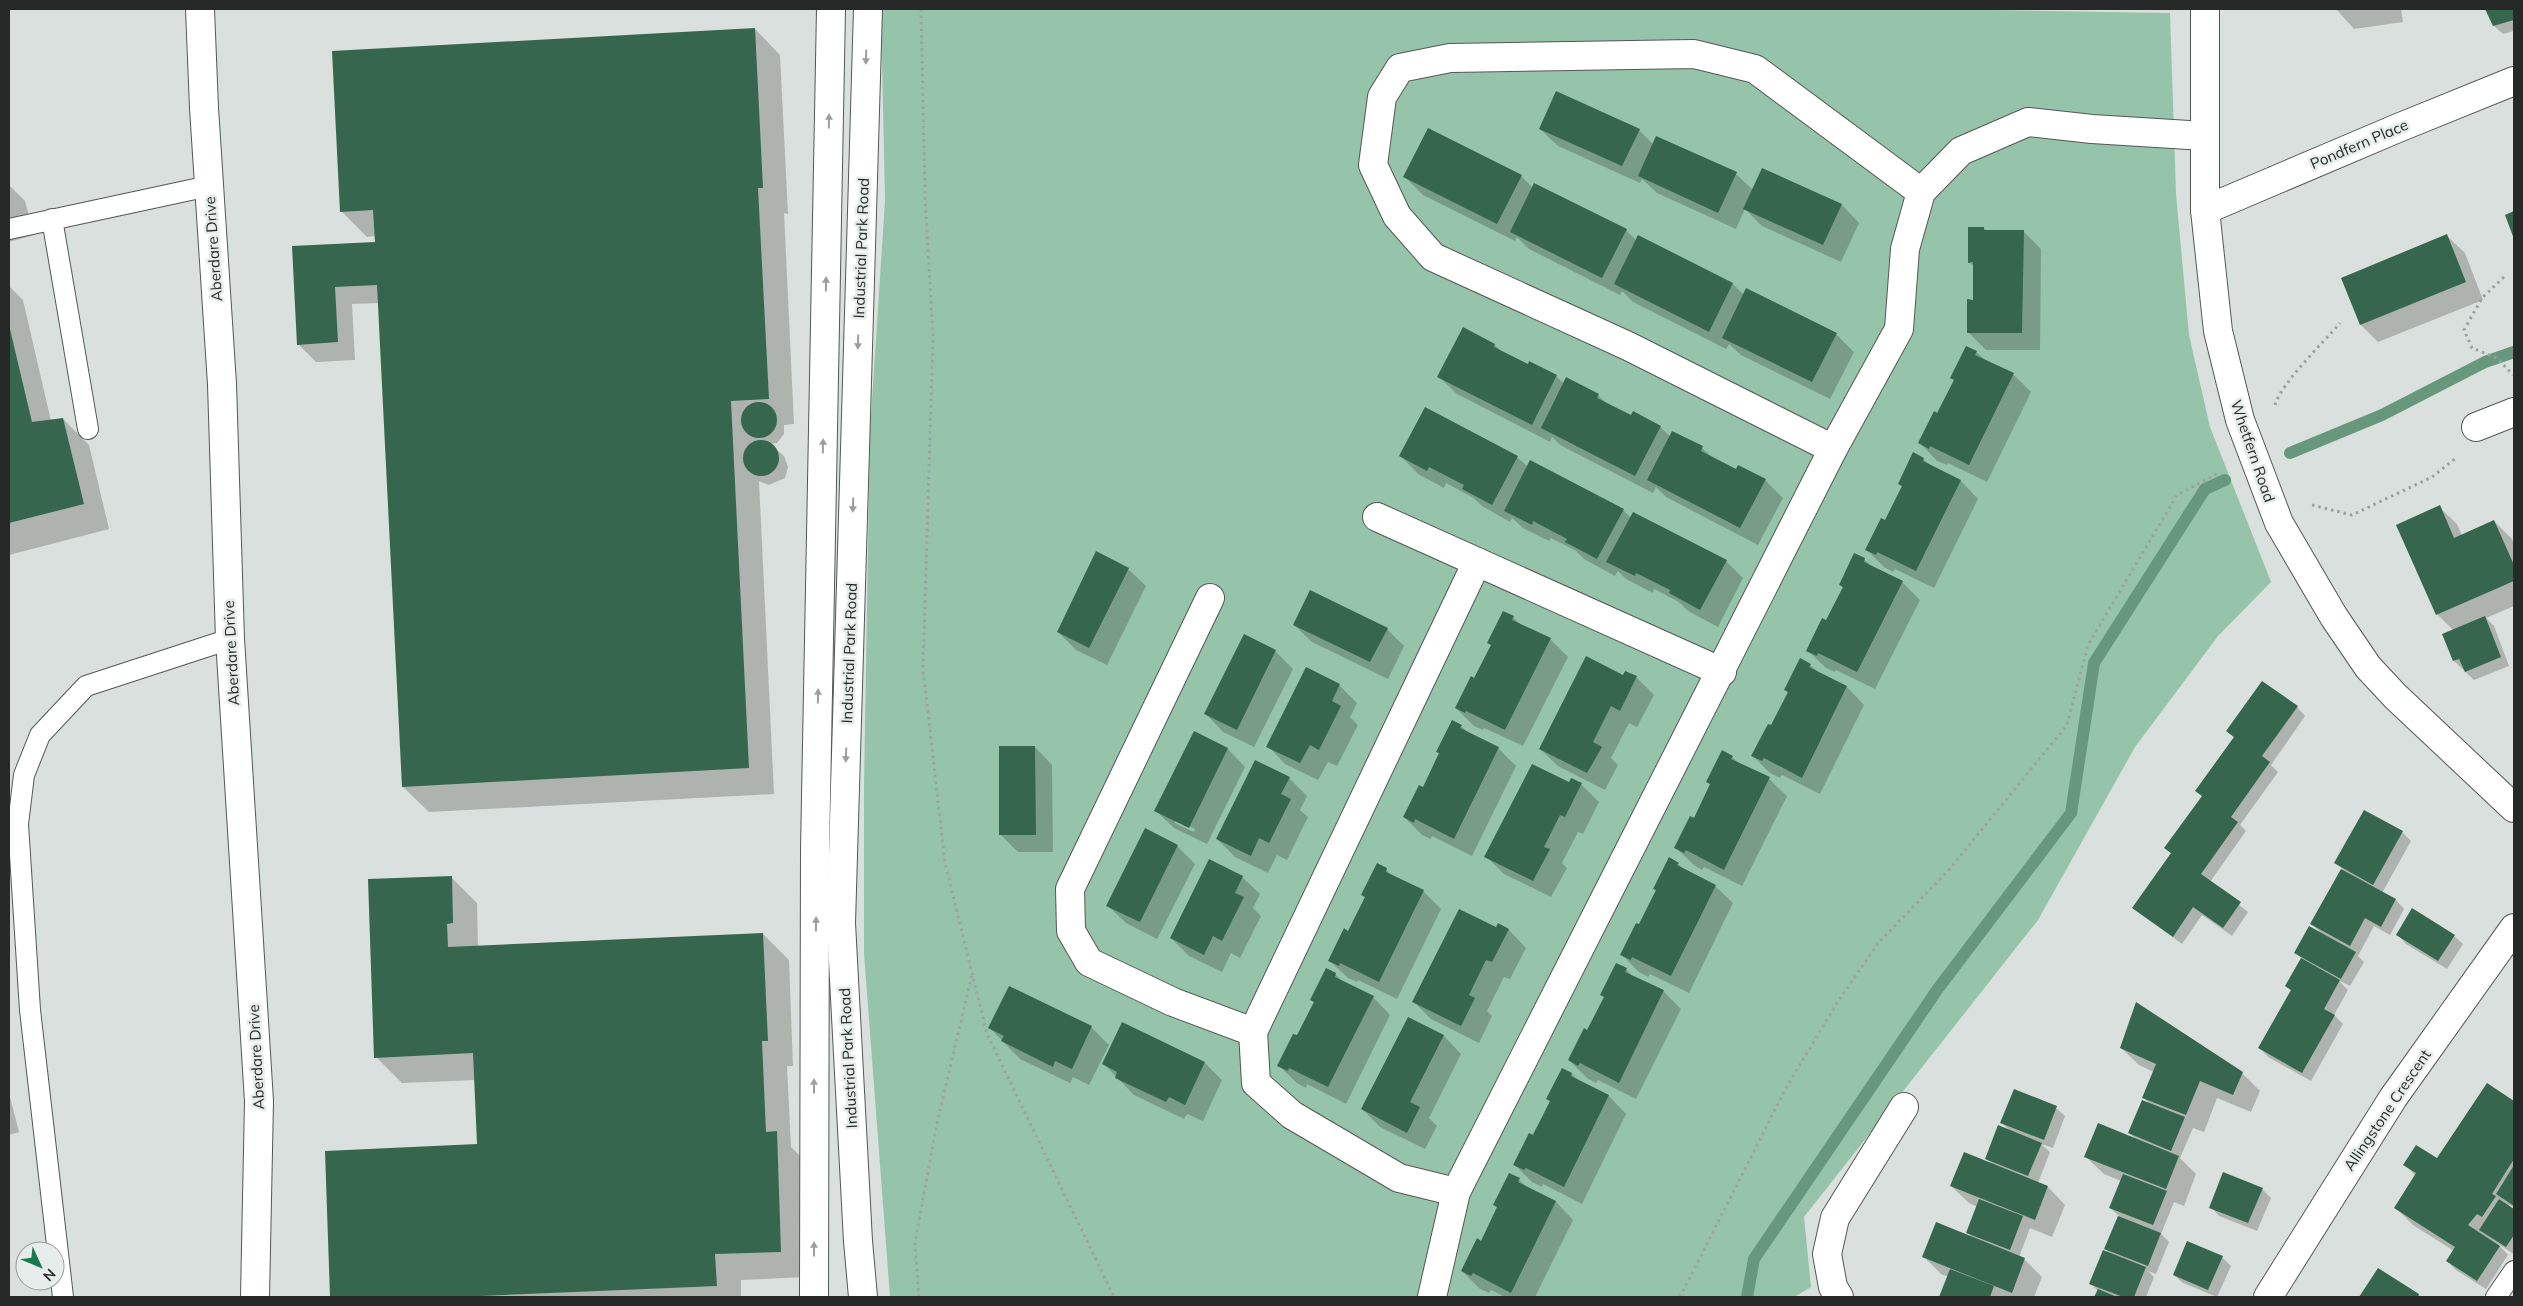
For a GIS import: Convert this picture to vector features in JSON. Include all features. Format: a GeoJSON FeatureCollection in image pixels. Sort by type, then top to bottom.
{"type":"FeatureCollection","features":[{"type":"Feature","properties":{"kind":"street","name":"Aberdare Drive"},"geometry":{"type":"LineString","coordinates":[[200,9],[222,384],[230,639],[259,1100],[255,1297]]}},
{"type":"Feature","properties":{"kind":"street","name":"Industrial Park Road"},"geometry":{"type":"LineString","coordinates":[[814,1297],[815,850],[831,9]]}},
{"type":"Feature","properties":{"kind":"street","name":"Industrial Park Road"},"geometry":{"type":"LineString","coordinates":[[863,1297],[858,1242],[841,923],[868,9]]}},
{"type":"Feature","properties":{"kind":"street","name":"Whetfern Road"},"geometry":{"type":"LineString","coordinates":[[2206,9],[2205,210],[2218,331],[2240,420],[2279,523],[2334,617],[2368,667],[2394,696],[2514,808]]}},
{"type":"Feature","properties":{"kind":"street"},"geometry":{"type":"LineString","coordinates":[[1833,449],[1628,346],[1433,257],[1397,216],[1373,165],[1382,97],[1400,68],[1450,58],[1694,54],[1755,69],[1920,192]]}},
{"type":"Feature","properties":{"kind":"street","name":"Pondfern Place"},"geometry":{"type":"LineString","coordinates":[[2205,210],[2514,81]]}},
{"type":"Feature","properties":{"kind":"street"},"geometry":{"type":"LineString","coordinates":[[1432,1297],[1456,1192],[1722,672],[1833,449],[1899,329],[1905,249],[1920,192],[1961,150],[2028,122],[2092,129],[2205,136]]}},
{"type":"Feature","properties":{"kind":"street"},"geometry":{"type":"LineString","coordinates":[[2476,427],[2514,412]]}},
{"type":"Feature","properties":{"kind":"street"},"geometry":{"type":"LineString","coordinates":[[1377,518],[1722,672]]}},
{"type":"Feature","properties":{"kind":"street"},"geometry":{"type":"LineString","coordinates":[[1456,1192],[1398,1178],[1292,1115],[1256,1082],[1253,1032],[1477,562]]}},
{"type":"Feature","properties":{"kind":"street"},"geometry":{"type":"LineString","coordinates":[[1210,598],[1070,888],[1070,931],[1089,962],[1173,1002],[1253,1032]]}},
{"type":"Feature","properties":{"kind":"street","name":"Allingstone Crescent"},"geometry":{"type":"LineString","coordinates":[[2268,1297],[2393,1098],[2514,928]]}},
{"type":"Feature","properties":{"kind":"street"},"geometry":{"type":"LineString","coordinates":[[1839,1297],[1833,1287],[1827,1254],[1835,1218],[1904,1107]]}},
{"type":"Feature","properties":{"kind":"lane"},"geometry":{"type":"LineString","coordinates":[[9,229],[52,218],[209,186]]}},
{"type":"Feature","properties":{"kind":"lane"},"geometry":{"type":"LineString","coordinates":[[52,218],[88,429]]}},
{"type":"Feature","properties":{"kind":"lane"},"geometry":{"type":"LineString","coordinates":[[63,1297],[30,1010],[18,824],[24,775],[40,735],[86,686],[230,639]]}},
{"type":"Feature","properties":{"kind":"lane"},"geometry":{"type":"LineString","coordinates":[[2496,1297],[2514,1271]]}},
{"type":"Feature","properties":{"kind":"path"},"geometry":{"type":"LineString","coordinates":[[921,9],[925,198],[933,336],[923,669],[945,863],[987,1034],[1114,1297]]}},
{"type":"Feature","properties":{"kind":"path"},"geometry":{"type":"LineString","coordinates":[[2504,277],[2482,298],[2464,330],[2472,348],[2497,358],[2514,376]]}},
{"type":"Feature","properties":{"kind":"path"},"geometry":{"type":"LineString","coordinates":[[1680,1297],[1786,1088],[1838,1003],[1879,942],[1948,871],[2067,725],[2088,645],[2177,495],[2253,454],[2270,424],[2277,398],[2340,323]]}},
{"type":"Feature","properties":{"kind":"path"},"geometry":{"type":"LineString","coordinates":[[2274,508],[2312,505],[2352,515],[2432,477],[2464,451],[2476,427]]}},
{"type":"Feature","properties":{"kind":"path"},"geometry":{"type":"LineString","coordinates":[[919,1297],[915,1243],[937,1123],[972,974]]}},
{"type":"Feature","properties":{"kind":"green space"},"geometry":{"type":"Polygon","coordinates":[[[881,9],[1934,9],[2170,13],[2176,194],[2189,335],[2210,427],[2271,582],[2218,636],[2135,747],[2038,920],[1804,1217],[1811,1287],[1794,1297],[890,1297],[864,953],[864,786],[870,431],[885,201],[881,9]]]}},
{"type":"Feature","properties":{"kind":"building"},"geometry":{"type":"Polygon","coordinates":[[[2485,9],[2514,9],[2514,20],[2493,26],[2485,9]]]}},
{"type":"Feature","properties":{"kind":"building"},"geometry":{"type":"Polygon","coordinates":[[[755,28],[763,188],[758,188],[769,399],[731,401],[749,768],[402,787],[377,285],[335,287],[338,342],[297,345],[292,246],[375,242],[373,210],[340,212],[332,51],[755,28]]]}},
{"type":"Feature","properties":{"kind":"building"},"geometry":{"type":"Polygon","coordinates":[[[1556,91],[1640,129],[1622,166],[1539,129],[1556,91]]]}},
{"type":"Feature","properties":{"kind":"building"},"geometry":{"type":"Polygon","coordinates":[[[1428,128],[1522,175],[1497,224],[1403,177],[1428,128]]]}},
{"type":"Feature","properties":{"kind":"building"},"geometry":{"type":"Polygon","coordinates":[[[1656,136],[1737,172],[1718,213],[1638,176],[1656,136]]]}},
{"type":"Feature","properties":{"kind":"building"},"geometry":{"type":"Polygon","coordinates":[[[1762,168],[1842,204],[1823,245],[1743,209],[1762,168]]]}},
{"type":"Feature","properties":{"kind":"building"},"geometry":{"type":"Polygon","coordinates":[[[1534,183],[1627,229],[1602,278],[1510,232],[1534,183]]]}},
{"type":"Feature","properties":{"kind":"building"},"geometry":{"type":"Polygon","coordinates":[[[2514,211],[2514,239],[2505,215],[2514,211]]]}},
{"type":"Feature","properties":{"kind":"building"},"geometry":{"type":"Polygon","coordinates":[[[1968,227],[1984,227],[1984,230],[2024,230],[2022,333],[1967,333],[1967,299],[1973,300],[1973,262],[1968,263],[1968,227]]]}},
{"type":"Feature","properties":{"kind":"building"},"geometry":{"type":"Polygon","coordinates":[[[2447,234],[2466,282],[2360,325],[2341,278],[2447,234]]]}},
{"type":"Feature","properties":{"kind":"building"},"geometry":{"type":"Polygon","coordinates":[[[1638,235],[1733,283],[1709,332],[1614,284],[1638,235]]]}},
{"type":"Feature","properties":{"kind":"building"},"geometry":{"type":"Polygon","coordinates":[[[1746,288],[1837,333],[1812,382],[1722,338],[1746,288]]]}},
{"type":"Feature","properties":{"kind":"building"},"geometry":{"type":"Polygon","coordinates":[[[9,325],[32,422],[63,418],[84,504],[9,523],[9,325]]]}},
{"type":"Feature","properties":{"kind":"building"},"geometry":{"type":"Polygon","coordinates":[[[1463,327],[1495,344],[1494,347],[1528,364],[1529,361],[1557,375],[1532,425],[1437,377],[1463,327]]]}},
{"type":"Feature","properties":{"kind":"building"},"geometry":{"type":"Polygon","coordinates":[[[1966,346],[1977,351],[1975,355],[2014,373],[1969,465],[1930,446],[1929,449],[1918,443],[1934,411],[1937,413],[1954,380],[1950,378],[1966,346]]]}},
{"type":"Feature","properties":{"kind":"building"},"geometry":{"type":"Polygon","coordinates":[[[1566,377],[1599,394],[1597,398],[1631,415],[1633,411],[1661,426],[1635,476],[1541,428],[1566,377]]]}},
{"type":"Feature","properties":{"kind":"building"},"geometry":{"type":"Polygon","coordinates":[[[759,402],[771,408],[777,420],[771,432],[759,438],[747,432],[741,420],[747,408],[759,402]]]}},
{"type":"Feature","properties":{"kind":"building"},"geometry":{"type":"Polygon","coordinates":[[[1425,407],[1518,456],[1492,505],[1462,489],[1464,485],[1429,467],[1427,471],[1399,456],[1425,407]]]}},
{"type":"Feature","properties":{"kind":"building"},"geometry":{"type":"Polygon","coordinates":[[[1672,431],[1703,446],[1701,451],[1736,469],[1738,465],[1766,479],[1740,528],[1647,480],[1672,431]]]}},
{"type":"Feature","properties":{"kind":"building"},"geometry":{"type":"Polygon","coordinates":[[[761,440],[768,441],[774,445],[778,451],[778,465],[774,471],[768,475],[761,476],[754,475],[748,471],[744,465],[743,458],[744,451],[748,445],[754,441],[761,440]]]}},
{"type":"Feature","properties":{"kind":"building"},"geometry":{"type":"Polygon","coordinates":[[[1913,452],[1924,458],[1923,461],[1961,480],[1916,571],[1877,552],[1876,555],[1865,550],[1881,518],[1885,520],[1902,486],[1898,484],[1913,452]]]}},
{"type":"Feature","properties":{"kind":"building"},"geometry":{"type":"Polygon","coordinates":[[[1530,460],[1624,509],[1597,559],[1565,542],[1567,539],[1533,521],[1532,525],[1504,511],[1530,460]]]}},
{"type":"Feature","properties":{"kind":"building"},"geometry":{"type":"Polygon","coordinates":[[[2440,505],[2454,538],[2494,520],[2514,565],[2514,581],[2436,615],[2396,525],[2440,505]]]}},
{"type":"Feature","properties":{"kind":"building"},"geometry":{"type":"Polygon","coordinates":[[[1633,512],[1727,560],[1700,610],[1669,593],[1670,590],[1636,573],[1635,576],[1606,562],[1633,512]]]}},
{"type":"Feature","properties":{"kind":"building"},"geometry":{"type":"Polygon","coordinates":[[[1096,551],[1129,568],[1089,648],[1057,632],[1096,551]]]}},
{"type":"Feature","properties":{"kind":"building"},"geometry":{"type":"Polygon","coordinates":[[[1854,553],[1865,558],[1864,562],[1903,581],[1857,672],[1818,653],[1817,656],[1806,651],[1822,618],[1826,620],[1843,587],[1839,585],[1854,553]]]}},
{"type":"Feature","properties":{"kind":"building"},"geometry":{"type":"Polygon","coordinates":[[[1310,590],[1388,628],[1370,662],[1293,625],[1310,590]]]}},
{"type":"Feature","properties":{"kind":"building"},"geometry":{"type":"Polygon","coordinates":[[[1503,611],[1514,616],[1512,620],[1551,638],[1505,730],[1466,711],[1465,713],[1455,708],[1471,676],[1474,678],[1491,645],[1487,643],[1503,611]]]}},
{"type":"Feature","properties":{"kind":"building"},"geometry":{"type":"Polygon","coordinates":[[[2485,616],[2501,657],[2465,672],[2459,659],[2453,661],[2442,634],[2485,616]]]}},
{"type":"Feature","properties":{"kind":"building"},"geometry":{"type":"Polygon","coordinates":[[[1244,634],[1276,650],[1237,730],[1204,714],[1244,634]]]}},
{"type":"Feature","properties":{"kind":"building"},"geometry":{"type":"Polygon","coordinates":[[[1586,656],[1623,675],[1625,671],[1637,676],[1620,711],[1611,706],[1593,742],[1602,747],[1587,773],[1539,749],[1586,656]]]}},
{"type":"Feature","properties":{"kind":"building"},"geometry":{"type":"Polygon","coordinates":[[[1800,658],[1811,664],[1809,667],[1847,686],[1802,778],[1764,758],[1762,761],[1751,756],[1768,724],[1771,725],[1788,692],[1784,690],[1800,658]]]}},
{"type":"Feature","properties":{"kind":"building"},"geometry":{"type":"Polygon","coordinates":[[[1306,667],[1340,684],[1332,701],[1341,706],[1319,750],[1310,745],[1300,763],[1266,747],[1306,667]]]}},
{"type":"Feature","properties":{"kind":"building"},"geometry":{"type":"Polygon","coordinates":[[[2262,681],[2298,706],[2262,756],[2270,762],[2231,817],[2238,822],[2201,874],[2241,902],[2223,928],[2193,907],[2173,937],[2132,908],[2171,853],[2164,848],[2202,796],[2195,791],[2234,737],[2226,731],[2262,681]]]}},
{"type":"Feature","properties":{"kind":"building"},"geometry":{"type":"Polygon","coordinates":[[[1452,720],[1462,725],[1460,728],[1499,747],[1454,839],[1415,819],[1414,823],[1403,817],[1419,785],[1423,787],[1439,753],[1436,752],[1452,720]]]}},
{"type":"Feature","properties":{"kind":"building"},"geometry":{"type":"Polygon","coordinates":[[[1194,731],[1228,748],[1189,828],[1154,811],[1194,731]]]}},
{"type":"Feature","properties":{"kind":"building"},"geometry":{"type":"Polygon","coordinates":[[[999,746],[1035,746],[1036,835],[999,835],[999,746]]]}},
{"type":"Feature","properties":{"kind":"building"},"geometry":{"type":"Polygon","coordinates":[[[1722,750],[1733,756],[1731,759],[1770,777],[1724,870],[1686,850],[1684,853],[1674,848],[1690,816],[1694,818],[1710,784],[1706,782],[1722,750]]]}},
{"type":"Feature","properties":{"kind":"building"},"geometry":{"type":"Polygon","coordinates":[[[1255,760],[1290,777],[1281,794],[1291,799],[1269,843],[1259,838],[1251,856],[1216,839],[1255,760]]]}},
{"type":"Feature","properties":{"kind":"building"},"geometry":{"type":"Polygon","coordinates":[[[1532,764],[1569,782],[1571,778],[1582,783],[1565,817],[1560,815],[1544,847],[1550,849],[1533,881],[1484,857],[1532,764]]]}},
{"type":"Feature","properties":{"kind":"building"},"geometry":{"type":"Polygon","coordinates":[[[2364,810],[2403,831],[2373,885],[2334,863],[2364,810]]]}},
{"type":"Feature","properties":{"kind":"building"},"geometry":{"type":"Polygon","coordinates":[[[1145,828],[1178,845],[1140,922],[1106,906],[1145,828]]]}},
{"type":"Feature","properties":{"kind":"building"},"geometry":{"type":"Polygon","coordinates":[[[1669,857],[1679,863],[1677,865],[1716,885],[1671,976],[1632,957],[1631,960],[1620,955],[1636,923],[1639,924],[1656,890],[1653,889],[1669,857]]]}},
{"type":"Feature","properties":{"kind":"building"},"geometry":{"type":"Polygon","coordinates":[[[1209,859],[1243,876],[1235,893],[1244,897],[1222,941],[1213,936],[1204,955],[1170,938],[1209,859]]]}},
{"type":"Feature","properties":{"kind":"building"},"geometry":{"type":"Polygon","coordinates":[[[1377,863],[1387,868],[1386,872],[1424,890],[1379,982],[1340,963],[1339,966],[1328,961],[1344,928],[1348,931],[1365,897],[1361,895],[1377,863]]]}},
{"type":"Feature","properties":{"kind":"building"},"geometry":{"type":"Polygon","coordinates":[[[2341,869],[2396,899],[2381,927],[2365,918],[2350,946],[2310,924],[2341,869]]]}},
{"type":"Feature","properties":{"kind":"building"},"geometry":{"type":"Polygon","coordinates":[[[452,876],[453,923],[447,924],[448,947],[763,933],[768,1041],[762,1041],[766,1132],[777,1131],[781,1252],[715,1254],[717,1286],[457,1297],[330,1297],[325,1151],[477,1144],[473,1053],[374,1058],[368,879],[452,876]]]}},
{"type":"Feature","properties":{"kind":"building"},"geometry":{"type":"Polygon","coordinates":[[[2412,908],[2455,935],[2438,961],[2396,935],[2412,908]]]}},
{"type":"Feature","properties":{"kind":"building"},"geometry":{"type":"Polygon","coordinates":[[[1459,909],[1496,927],[1498,923],[1509,929],[1492,962],[1486,960],[1469,995],[1475,998],[1461,1026],[1412,1002],[1459,909]]]}},
{"type":"Feature","properties":{"kind":"building"},"geometry":{"type":"Polygon","coordinates":[[[2309,926],[2356,952],[2341,979],[2294,953],[2309,926]]]}},
{"type":"Feature","properties":{"kind":"building"},"geometry":{"type":"Polygon","coordinates":[[[2301,958],[2340,980],[2324,1009],[2335,1015],[2302,1073],[2258,1048],[2291,990],[2285,986],[2301,958]]]}},
{"type":"Feature","properties":{"kind":"building"},"geometry":{"type":"Polygon","coordinates":[[[1616,963],[1627,968],[1625,972],[1664,990],[1619,1083],[1580,1063],[1578,1066],[1568,1060],[1584,1028],[1587,1030],[1604,997],[1600,995],[1616,963]]]}},
{"type":"Feature","properties":{"kind":"building"},"geometry":{"type":"Polygon","coordinates":[[[1326,968],[1336,973],[1335,977],[1374,996],[1328,1087],[1289,1068],[1288,1071],[1277,1066],[1293,1034],[1297,1035],[1314,1002],[1310,1000],[1326,968]]]}},
{"type":"Feature","properties":{"kind":"building"},"geometry":{"type":"Polygon","coordinates":[[[1009,986],[1092,1026],[1072,1069],[1055,1061],[1053,1067],[1001,1041],[1004,1036],[988,1028],[1009,986]]]}},
{"type":"Feature","properties":{"kind":"building"},"geometry":{"type":"Polygon","coordinates":[[[2136,1002],[2243,1072],[2233,1095],[2200,1081],[2186,1115],[2142,1098],[2156,1064],[2120,1048],[2136,1002]]]}},
{"type":"Feature","properties":{"kind":"building"},"geometry":{"type":"Polygon","coordinates":[[[1408,1017],[1444,1035],[1410,1102],[1420,1107],[1407,1133],[1361,1109],[1408,1017]]]}},
{"type":"Feature","properties":{"kind":"building"},"geometry":{"type":"Polygon","coordinates":[[[1122,1022],[1205,1062],[1185,1105],[1169,1097],[1166,1102],[1115,1078],[1117,1072],[1102,1064],[1122,1022]]]}},
{"type":"Feature","properties":{"kind":"building"},"geometry":{"type":"Polygon","coordinates":[[[1562,1068],[1572,1073],[1571,1076],[1609,1095],[1564,1187],[1526,1168],[1524,1170],[1513,1165],[1529,1133],[1533,1135],[1550,1101],[1546,1099],[1562,1068]]]}},
{"type":"Feature","properties":{"kind":"building"},"geometry":{"type":"Polygon","coordinates":[[[2487,1083],[2514,1101],[2514,1159],[2492,1194],[2496,1196],[2482,1217],[2477,1214],[2468,1225],[2500,1246],[2477,1281],[2446,1261],[2455,1247],[2394,1208],[2416,1173],[2403,1165],[2416,1145],[2437,1158],[2487,1083]]]}},
{"type":"Feature","properties":{"kind":"building"},"geometry":{"type":"Polygon","coordinates":[[[2014,1089],[2057,1106],[2044,1140],[2000,1123],[2014,1089]]]}},
{"type":"Feature","properties":{"kind":"building"},"geometry":{"type":"Polygon","coordinates":[[[2142,1100],[2185,1117],[2171,1151],[2128,1133],[2142,1100]]]}},
{"type":"Feature","properties":{"kind":"building"},"geometry":{"type":"Polygon","coordinates":[[[2098,1123],[2179,1156],[2166,1189],[2084,1157],[2098,1123]]]}},
{"type":"Feature","properties":{"kind":"building"},"geometry":{"type":"Polygon","coordinates":[[[1998,1125],[2042,1143],[2028,1176],[1985,1159],[1998,1125]]]}},
{"type":"Feature","properties":{"kind":"building"},"geometry":{"type":"Polygon","coordinates":[[[1964,1152],[2048,1186],[2035,1220],[1950,1186],[1964,1152]]]}},
{"type":"Feature","properties":{"kind":"building"},"geometry":{"type":"Polygon","coordinates":[[[2514,1165],[2514,1206],[2496,1194],[2514,1165]]]}},
{"type":"Feature","properties":{"kind":"building"},"geometry":{"type":"Polygon","coordinates":[[[2223,1172],[2263,1188],[2248,1223],[2209,1208],[2223,1172]]]}},
{"type":"Feature","properties":{"kind":"building"},"geometry":{"type":"Polygon","coordinates":[[[1509,1173],[1520,1178],[1518,1182],[1556,1201],[1511,1293],[1473,1273],[1471,1276],[1461,1271],[1477,1238],[1481,1241],[1497,1207],[1493,1205],[1509,1173]]]}},
{"type":"Feature","properties":{"kind":"building"},"geometry":{"type":"Polygon","coordinates":[[[2123,1174],[2167,1191],[2153,1225],[2109,1208],[2123,1174]]]}},
{"type":"Feature","properties":{"kind":"building"},"geometry":{"type":"Polygon","coordinates":[[[1979,1199],[2023,1216],[2010,1250],[1966,1233],[1979,1199]]]}},
{"type":"Feature","properties":{"kind":"building"},"geometry":{"type":"Polygon","coordinates":[[[2499,1199],[2514,1209],[2514,1235],[2506,1247],[2479,1230],[2499,1199]]]}},
{"type":"Feature","properties":{"kind":"building"},"geometry":{"type":"Polygon","coordinates":[[[2118,1216],[2161,1233],[2148,1266],[2104,1249],[2118,1216]]]}},
{"type":"Feature","properties":{"kind":"building"},"geometry":{"type":"Polygon","coordinates":[[[1936,1222],[2025,1258],[2012,1293],[1922,1257],[1936,1222]]]}},
{"type":"Feature","properties":{"kind":"building"},"geometry":{"type":"Polygon","coordinates":[[[2187,1241],[2223,1256],[2208,1290],[2173,1275],[2187,1241]]]}},
{"type":"Feature","properties":{"kind":"building"},"geometry":{"type":"Polygon","coordinates":[[[2103,1250],[2146,1267],[2134,1297],[2123,1297],[2089,1284],[2103,1250]]]}},
{"type":"Feature","properties":{"kind":"building"},"geometry":{"type":"Polygon","coordinates":[[[2378,1268],[2419,1294],[2418,1297],[2359,1297],[2378,1268]]]}},
{"type":"Feature","properties":{"kind":"building"},"geometry":{"type":"Polygon","coordinates":[[[1950,1269],[1994,1286],[1990,1297],[1939,1297],[1950,1269]]]}},
{"type":"Feature","properties":{"kind":"building"},"geometry":{"type":"Polygon","coordinates":[[[2098,1289],[2117,1297],[2094,1297],[2098,1289]]]}},
{"type":"Feature","properties":{"kind":"waterway"},"geometry":{"type":"LineString","coordinates":[[2290,453],[2382,415],[2485,362],[2514,352]]}},
{"type":"Feature","properties":{"kind":"waterway"},"geometry":{"type":"LineString","coordinates":[[1747,1297],[1754,1259],[1937,990],[2071,813],[2094,663],[2205,489],[2225,480]]}}]}
